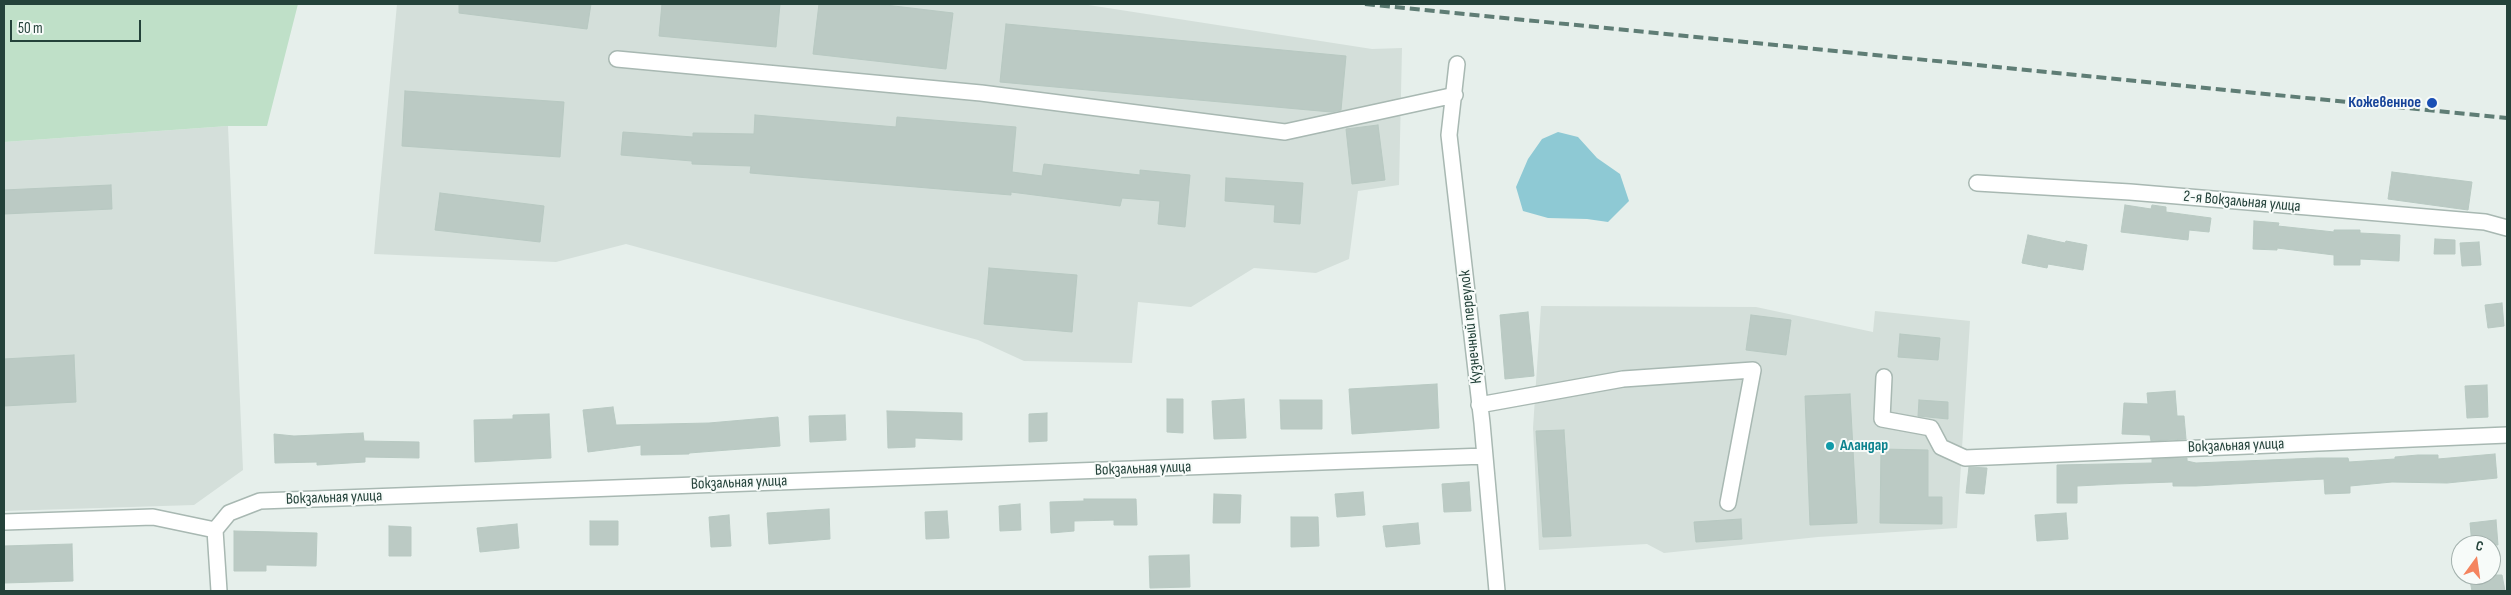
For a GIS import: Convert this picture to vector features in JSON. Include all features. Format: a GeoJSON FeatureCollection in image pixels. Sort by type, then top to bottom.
{"type":"FeatureCollection","features":[{"type":"Feature","properties":{"kind":"street"},"geometry":{"type":"LineString","coordinates":[[617,59],[980,93],[1285,132],[1455,95]]}},
{"type":"Feature","properties":{"kind":"street","name":"Кузнечный переулок"},"geometry":{"type":"LineString","coordinates":[[1457,64],[1449,135],[1480,405],[1497,591]]}},
{"type":"Feature","properties":{"kind":"street","name":"2-я Вокзальная улица"},"geometry":{"type":"LineString","coordinates":[[1977,183],[2140,193],[2476,221],[2507,228]]}},
{"type":"Feature","properties":{"kind":"street"},"geometry":{"type":"LineString","coordinates":[[1480,405],[1623,379],[1753,370],[1728,503]]}},
{"type":"Feature","properties":{"kind":"street","name":"Вокзальная улица"},"geometry":{"type":"LineString","coordinates":[[1884,377],[1882,419],[1931,428],[1941,447],[1964,458],[2507,435]]}},
{"type":"Feature","properties":{"kind":"street","name":"Вокзальная улица"},"geometry":{"type":"LineString","coordinates":[[214,530],[229,513],[260,501],[1485,456]]}},
{"type":"Feature","properties":{"kind":"street"},"geometry":{"type":"LineString","coordinates":[[4,522],[153,517],[214,530],[219,591]]}},
{"type":"Feature","properties":{"kind":"shaded area"},"geometry":{"type":"Polygon","coordinates":[[[397,4],[1082,4],[1372,49],[1402,48],[1399,185],[1358,191],[1349,259],[1316,273],[1254,268],[1191,307],[1138,302],[1132,363],[1024,361],[978,340],[626,244],[556,262],[374,254],[397,4]]]}},
{"type":"Feature","properties":{"kind":"shaded area"},"geometry":{"type":"Polygon","coordinates":[[[228,126],[243,470],[194,505],[4,511],[4,142],[228,126]]]}},
{"type":"Feature","properties":{"kind":"shaded area"},"geometry":{"type":"Polygon","coordinates":[[[1541,306],[1756,307],[1873,332],[1875,311],[1970,321],[1957,528],[1818,537],[1664,553],[1647,544],[1539,550],[1533,428],[1541,306]]]}},
{"type":"Feature","properties":{"kind":"green space"},"geometry":{"type":"Polygon","coordinates":[[[4,4],[298,4],[267,126],[228,126],[4,142],[4,4]]]}},
{"type":"Feature","properties":{"kind":"water"},"geometry":{"type":"Polygon","coordinates":[[[1558,132],[1578,137],[1597,158],[1620,174],[1629,201],[1608,222],[1587,219],[1548,218],[1523,211],[1516,187],[1528,159],[1542,139],[1558,132]]]}},
{"type":"Feature","properties":{"kind":"building"},"geometry":{"type":"Polygon","coordinates":[[[459,4],[591,4],[587,29],[459,13],[459,4]]]}},
{"type":"Feature","properties":{"kind":"building"},"geometry":{"type":"Polygon","coordinates":[[[662,4],[780,4],[776,47],[659,36],[662,4]]]}},
{"type":"Feature","properties":{"kind":"building"},"geometry":{"type":"Polygon","coordinates":[[[819,4],[877,4],[953,13],[946,69],[813,54],[819,4]]]}},
{"type":"Feature","properties":{"kind":"building"},"geometry":{"type":"Polygon","coordinates":[[[1006,24],[1346,56],[1341,110],[1331,112],[1000,82],[1006,24]]]}},
{"type":"Feature","properties":{"kind":"building"},"geometry":{"type":"Polygon","coordinates":[[[405,91],[564,102],[560,157],[402,146],[405,91]]]}},
{"type":"Feature","properties":{"kind":"building"},"geometry":{"type":"Polygon","coordinates":[[[755,115],[896,127],[897,117],[1016,127],[1012,172],[1042,176],[1044,164],[1140,175],[1140,170],[1190,175],[1185,227],[1158,224],[1160,201],[1122,198],[1120,206],[1011,192],[1011,195],[750,173],[751,166],[692,164],[692,161],[621,155],[623,132],[693,137],[693,133],[754,134],[755,115]]]}},
{"type":"Feature","properties":{"kind":"building"},"geometry":{"type":"Polygon","coordinates":[[[1378,125],[1385,180],[1352,184],[1346,129],[1378,125]]]}},
{"type":"Feature","properties":{"kind":"building"},"geometry":{"type":"Polygon","coordinates":[[[2392,172],[2472,182],[2468,210],[2388,199],[2392,172]]]}},
{"type":"Feature","properties":{"kind":"building"},"geometry":{"type":"Polygon","coordinates":[[[1226,178],[1303,183],[1300,224],[1274,222],[1275,205],[1225,201],[1226,178]]]}},
{"type":"Feature","properties":{"kind":"building"},"geometry":{"type":"Polygon","coordinates":[[[111,185],[112,209],[4,214],[4,190],[111,185]]]}},
{"type":"Feature","properties":{"kind":"building"},"geometry":{"type":"Polygon","coordinates":[[[440,193],[544,206],[540,242],[435,230],[440,193]]]}},
{"type":"Feature","properties":{"kind":"building"},"geometry":{"type":"Polygon","coordinates":[[[2125,205],[2151,209],[2152,205],[2166,207],[2166,212],[2211,218],[2209,232],[2189,230],[2188,240],[2121,232],[2125,205]]]}},
{"type":"Feature","properties":{"kind":"building"},"geometry":{"type":"Polygon","coordinates":[[[2254,221],[2279,223],[2278,226],[2334,232],[2334,230],[2360,230],[2360,233],[2400,235],[2399,261],[2360,259],[2360,265],[2334,265],[2334,255],[2277,248],[2277,250],[2253,249],[2254,221]]]}},
{"type":"Feature","properties":{"kind":"building"},"geometry":{"type":"Polygon","coordinates":[[[2028,235],[2065,243],[2066,241],[2087,245],[2083,270],[2048,264],[2047,268],[2022,263],[2028,235]]]}},
{"type":"Feature","properties":{"kind":"building"},"geometry":{"type":"Polygon","coordinates":[[[2435,239],[2455,240],[2455,254],[2434,254],[2435,239]]]}},
{"type":"Feature","properties":{"kind":"building"},"geometry":{"type":"Polygon","coordinates":[[[2479,242],[2481,265],[2462,266],[2460,243],[2479,242]]]}},
{"type":"Feature","properties":{"kind":"building"},"geometry":{"type":"Polygon","coordinates":[[[989,268],[1077,275],[1072,332],[984,324],[989,268]]]}},
{"type":"Feature","properties":{"kind":"building"},"geometry":{"type":"Polygon","coordinates":[[[2502,303],[2504,326],[2488,328],[2485,305],[2502,303]]]}},
{"type":"Feature","properties":{"kind":"building"},"geometry":{"type":"Polygon","coordinates":[[[1528,312],[1534,376],[1505,379],[1500,315],[1528,312]]]}},
{"type":"Feature","properties":{"kind":"building"},"geometry":{"type":"Polygon","coordinates":[[[1751,315],[1791,320],[1786,355],[1746,350],[1751,315]]]}},
{"type":"Feature","properties":{"kind":"building"},"geometry":{"type":"Polygon","coordinates":[[[1900,334],[1940,338],[1938,360],[1898,357],[1900,334]]]}},
{"type":"Feature","properties":{"kind":"building"},"geometry":{"type":"Polygon","coordinates":[[[74,355],[76,402],[4,406],[4,359],[74,355]]]}},
{"type":"Feature","properties":{"kind":"building"},"geometry":{"type":"Polygon","coordinates":[[[1437,384],[1439,428],[1352,434],[1349,389],[1437,384]]]}},
{"type":"Feature","properties":{"kind":"building"},"geometry":{"type":"Polygon","coordinates":[[[2487,385],[2488,417],[2467,418],[2465,386],[2487,385]]]}},
{"type":"Feature","properties":{"kind":"building"},"geometry":{"type":"Polygon","coordinates":[[[2175,391],[2177,416],[2184,416],[2186,439],[2151,441],[2150,435],[2122,434],[2124,403],[2148,404],[2147,393],[2175,391]]]}},
{"type":"Feature","properties":{"kind":"building","name":"Аландар"},"geometry":{"type":"Polygon","coordinates":[[[1850,394],[1857,523],[1810,525],[1805,396],[1850,394]]]}},
{"type":"Feature","properties":{"kind":"building"},"geometry":{"type":"Polygon","coordinates":[[[1167,399],[1183,399],[1183,433],[1167,432],[1167,399]]]}},
{"type":"Feature","properties":{"kind":"building"},"geometry":{"type":"Polygon","coordinates":[[[1244,399],[1246,438],[1214,439],[1212,401],[1244,399]]]}},
{"type":"Feature","properties":{"kind":"building"},"geometry":{"type":"Polygon","coordinates":[[[1280,400],[1322,400],[1322,429],[1281,429],[1280,400]]]}},
{"type":"Feature","properties":{"kind":"building"},"geometry":{"type":"Polygon","coordinates":[[[1919,400],[1948,402],[1948,419],[1918,416],[1919,400]]]}},
{"type":"Feature","properties":{"kind":"building"},"geometry":{"type":"Polygon","coordinates":[[[613,407],[616,425],[709,423],[778,417],[780,446],[689,454],[641,455],[641,445],[588,452],[583,410],[613,407]]]}},
{"type":"Feature","properties":{"kind":"building"},"geometry":{"type":"Polygon","coordinates":[[[887,411],[962,413],[962,440],[915,438],[915,447],[888,448],[887,411]]]}},
{"type":"Feature","properties":{"kind":"building"},"geometry":{"type":"Polygon","coordinates":[[[1047,413],[1047,441],[1029,442],[1029,414],[1047,413]]]}},
{"type":"Feature","properties":{"kind":"building"},"geometry":{"type":"Polygon","coordinates":[[[549,414],[551,458],[475,462],[474,420],[513,419],[513,415],[549,414]]]}},
{"type":"Feature","properties":{"kind":"building"},"geometry":{"type":"Polygon","coordinates":[[[845,415],[846,440],[810,442],[809,416],[845,415]]]}},
{"type":"Feature","properties":{"kind":"building"},"geometry":{"type":"Polygon","coordinates":[[[1564,430],[1571,536],[1543,537],[1536,431],[1564,430]]]}},
{"type":"Feature","properties":{"kind":"building"},"geometry":{"type":"Polygon","coordinates":[[[363,433],[364,441],[419,442],[419,458],[365,457],[365,462],[317,465],[317,462],[275,463],[274,434],[294,436],[363,433]]]}},
{"type":"Feature","properties":{"kind":"building"},"geometry":{"type":"Polygon","coordinates":[[[1881,449],[1928,450],[1928,497],[1942,497],[1942,524],[1880,523],[1881,449]]]}},
{"type":"Feature","properties":{"kind":"building"},"geometry":{"type":"Polygon","coordinates":[[[2495,454],[2497,478],[2447,483],[2392,482],[2350,486],[2350,493],[2325,494],[2324,479],[2196,486],[2173,486],[2173,482],[2077,486],[2077,503],[2057,503],[2057,465],[2152,463],[2152,459],[2187,458],[2187,461],[2196,463],[2317,458],[2348,458],[2349,462],[2395,459],[2395,457],[2418,455],[2438,455],[2438,459],[2495,454]]]}},
{"type":"Feature","properties":{"kind":"building"},"geometry":{"type":"Polygon","coordinates":[[[1969,467],[1987,468],[1984,494],[1966,493],[1969,467]]]}},
{"type":"Feature","properties":{"kind":"building"},"geometry":{"type":"Polygon","coordinates":[[[1469,482],[1471,511],[1444,512],[1442,484],[1469,482]]]}},
{"type":"Feature","properties":{"kind":"building"},"geometry":{"type":"Polygon","coordinates":[[[1363,492],[1365,515],[1337,517],[1335,494],[1363,492]]]}},
{"type":"Feature","properties":{"kind":"building"},"geometry":{"type":"Polygon","coordinates":[[[1214,494],[1241,495],[1240,523],[1213,523],[1214,494]]]}},
{"type":"Feature","properties":{"kind":"building"},"geometry":{"type":"Polygon","coordinates":[[[1084,499],[1136,499],[1137,525],[1114,525],[1114,520],[1074,521],[1074,531],[1051,533],[1050,502],[1084,501],[1084,499]]]}},
{"type":"Feature","properties":{"kind":"building"},"geometry":{"type":"Polygon","coordinates":[[[1020,504],[1021,530],[1000,531],[999,506],[1020,504]]]}},
{"type":"Feature","properties":{"kind":"building"},"geometry":{"type":"Polygon","coordinates":[[[829,509],[830,539],[769,544],[767,513],[829,509]]]}},
{"type":"Feature","properties":{"kind":"building"},"geometry":{"type":"Polygon","coordinates":[[[947,511],[949,538],[926,539],[925,512],[947,511]]]}},
{"type":"Feature","properties":{"kind":"building"},"geometry":{"type":"Polygon","coordinates":[[[2066,513],[2068,539],[2037,541],[2035,515],[2066,513]]]}},
{"type":"Feature","properties":{"kind":"building"},"geometry":{"type":"Polygon","coordinates":[[[729,515],[731,546],[711,547],[709,517],[729,515]]]}},
{"type":"Feature","properties":{"kind":"building"},"geometry":{"type":"Polygon","coordinates":[[[1291,517],[1318,517],[1319,546],[1291,547],[1291,517]]]}},
{"type":"Feature","properties":{"kind":"building"},"geometry":{"type":"Polygon","coordinates":[[[1741,519],[1742,539],[1696,542],[1694,522],[1741,519]]]}},
{"type":"Feature","properties":{"kind":"building"},"geometry":{"type":"Polygon","coordinates":[[[2496,520],[2497,535],[2471,535],[2470,523],[2496,520]]]}},
{"type":"Feature","properties":{"kind":"building"},"geometry":{"type":"Polygon","coordinates":[[[590,521],[618,521],[618,545],[590,545],[590,521]]]}},
{"type":"Feature","properties":{"kind":"building"},"geometry":{"type":"Polygon","coordinates":[[[1418,523],[1420,544],[1386,547],[1383,526],[1418,523]]]}},
{"type":"Feature","properties":{"kind":"building"},"geometry":{"type":"Polygon","coordinates":[[[517,524],[519,548],[480,552],[477,528],[517,524]]]}},
{"type":"Feature","properties":{"kind":"building"},"geometry":{"type":"Polygon","coordinates":[[[389,526],[411,527],[411,556],[389,556],[389,526]]]}},
{"type":"Feature","properties":{"kind":"building"},"geometry":{"type":"Polygon","coordinates":[[[234,531],[317,533],[316,566],[266,565],[266,571],[234,571],[234,531]]]}},
{"type":"Feature","properties":{"kind":"building"},"geometry":{"type":"Polygon","coordinates":[[[72,544],[73,581],[4,583],[4,546],[72,544]]]}},
{"type":"Feature","properties":{"kind":"building"},"geometry":{"type":"Polygon","coordinates":[[[1189,555],[1190,587],[1150,588],[1149,556],[1189,555]]]}},
{"type":"Feature","properties":{"kind":"building"},"geometry":{"type":"Polygon","coordinates":[[[2502,575],[2505,591],[2472,591],[2471,585],[2501,585],[2502,575]]]}},
{"type":"Feature","properties":{"kind":"railway"},"geometry":{"type":"LineString","coordinates":[[1365,4],[2507,118]]}},
{"type":"Feature","properties":{"kind":"place","name":"Кожевенное"},"geometry":{"type":"Point","coordinates":[2432,103]}},
{"type":"Feature","properties":{"kind":"place","name":"Аландар"},"geometry":{"type":"Point","coordinates":[1830,446]}}]}
